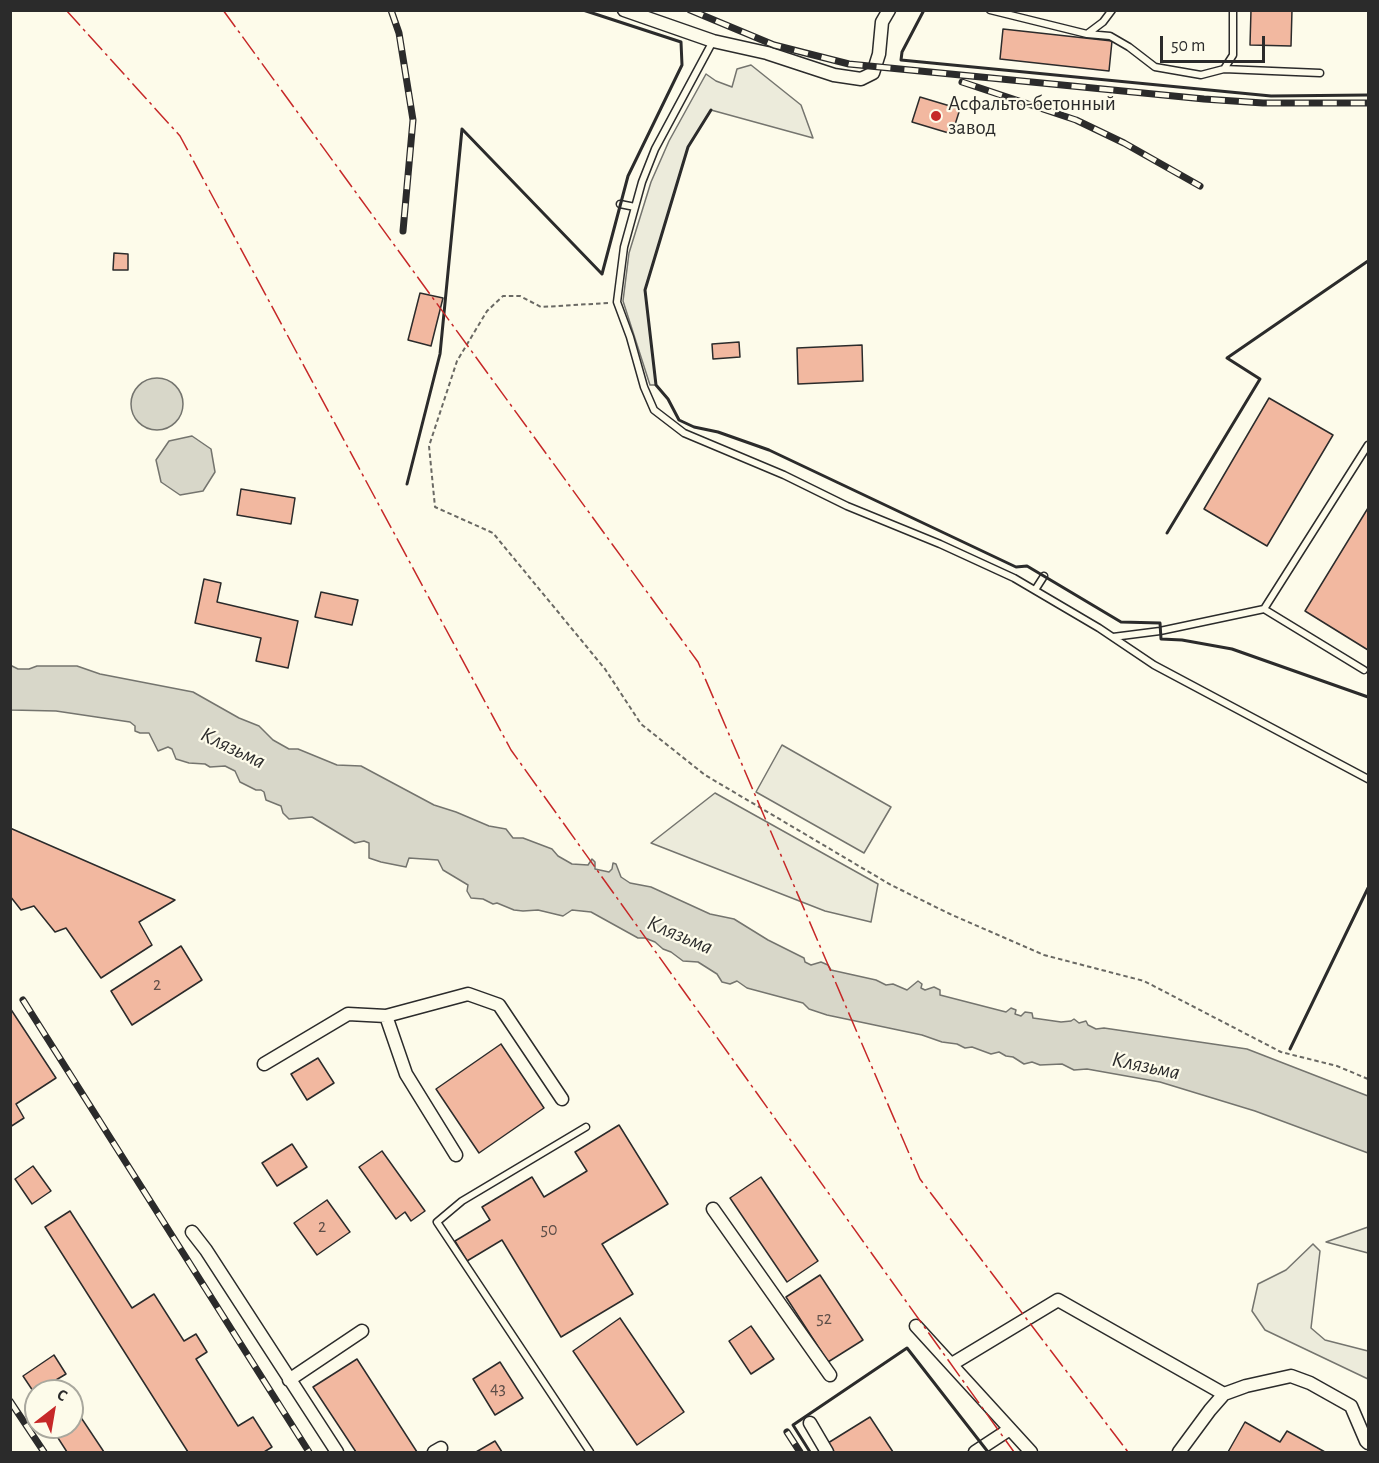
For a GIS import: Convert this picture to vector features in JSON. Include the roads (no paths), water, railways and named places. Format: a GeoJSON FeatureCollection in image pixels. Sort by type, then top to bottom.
{"type":"FeatureCollection","features":[{"type":"Feature","properties":{"kind":"street"},"geometry":{"type":"LineString","coordinates":[[624,10],[713,41],[767,53],[834,75],[861,79],[873,73],[879,54],[882,22],[889,10]]}},
{"type":"Feature","properties":{"kind":"street"},"geometry":{"type":"LineString","coordinates":[[264,1064],[348,1014],[386,1016],[468,994],[499,1005],[562,1099]]}},
{"type":"Feature","properties":{"kind":"street"},"geometry":{"type":"LineString","coordinates":[[386,1016],[406,1074],[456,1155]]}},
{"type":"Feature","properties":{"kind":"street"},"geometry":{"type":"LineString","coordinates":[[714,1209],[830,1374]]}},
{"type":"Feature","properties":{"kind":"street"},"geometry":{"type":"LineString","coordinates":[[192,1232],[206,1250],[336,1452]]}},
{"type":"Feature","properties":{"kind":"street"},"geometry":{"type":"LineString","coordinates":[[952,1364],[1058,1300],[1224,1394]]}},
{"type":"Feature","properties":{"kind":"street"},"geometry":{"type":"LineString","coordinates":[[916,1326],[1030,1452]]}},
{"type":"Feature","properties":{"kind":"street"},"geometry":{"type":"LineString","coordinates":[[289,1380],[362,1331]]}},
{"type":"Feature","properties":{"kind":"street"},"geometry":{"type":"LineString","coordinates":[[1179,1452],[1224,1394],[1246,1386],[1291,1376],[1310,1383],[1351,1406],[1368,1443]]}},
{"type":"Feature","properties":{"kind":"street"},"geometry":{"type":"LineString","coordinates":[[810,1423],[827,1452]]}},
{"type":"Feature","properties":{"kind":"street"},"geometry":{"type":"LineString","coordinates":[[975,1452],[1010,1429]]}},
{"type":"Feature","properties":{"kind":"lane"},"geometry":{"type":"LineString","coordinates":[[990,10],[1087,34],[1110,36],[1155,67],[1201,75],[1224,69],[1320,73]]}},
{"type":"Feature","properties":{"kind":"lane"},"geometry":{"type":"LineString","coordinates":[[1087,34],[1103,22],[1112,10]]}},
{"type":"Feature","properties":{"kind":"lane"},"geometry":{"type":"LineString","coordinates":[[1224,69],[1233,55],[1233,10]]}},
{"type":"Feature","properties":{"kind":"lane"},"geometry":{"type":"LineString","coordinates":[[713,41],[655,150],[642,182],[624,247],[617,302],[644,387],[654,410],[684,433],[1014,578],[1154,664],[1368,779]]}},
{"type":"Feature","properties":{"kind":"lane"},"geometry":{"type":"LineString","coordinates":[[620,204],[635,207]]}},
{"type":"Feature","properties":{"kind":"lane"},"geometry":{"type":"LineString","coordinates":[[1264,609],[1368,445]]}},
{"type":"Feature","properties":{"kind":"lane"},"geometry":{"type":"LineString","coordinates":[[1035,590],[1044,576]]}},
{"type":"Feature","properties":{"kind":"lane"},"geometry":{"type":"LineString","coordinates":[[1113,637],[1160,631],[1264,609],[1364,670]]}},
{"type":"Feature","properties":{"kind":"lane"},"geometry":{"type":"LineString","coordinates":[[586,1127],[462,1201],[437,1222],[590,1452]]}},
{"type":"Feature","properties":{"kind":"water"},"geometry":{"type":"Polygon","coordinates":[[[152,378],[162,378],[176,385],[183,404],[176,423],[162,430],[152,430],[142,426],[135,419],[131,409],[131,399],[135,389],[142,382],[152,378]]]}},
{"type":"Feature","properties":{"kind":"water"},"geometry":{"type":"Polygon","coordinates":[[[192,436],[211,449],[215,472],[203,491],[180,495],[161,482],[156,460],[169,441],[192,436]]]}},
{"type":"Feature","properties":{"kind":"water","name":"Клязьма"},"geometry":{"type":"Polygon","coordinates":[[[10,665],[18,669],[37,666],[77,666],[100,674],[193,692],[239,718],[259,726],[273,740],[289,749],[298,749],[337,765],[361,766],[434,805],[489,826],[506,829],[513,838],[523,838],[552,849],[558,856],[572,864],[588,865],[592,859],[595,862],[595,869],[609,872],[613,863],[616,864],[621,877],[630,883],[651,887],[710,914],[734,919],[804,958],[805,962],[811,965],[821,962],[828,965],[831,970],[876,980],[886,985],[893,984],[907,990],[918,981],[922,984],[921,988],[925,990],[934,987],[940,990],[940,995],[1006,1012],[1011,1008],[1016,1010],[1015,1014],[1021,1016],[1025,1012],[1032,1013],[1033,1018],[1061,1022],[1074,1019],[1079,1023],[1086,1021],[1088,1025],[1096,1029],[1104,1028],[1247,1049],[1368,1096],[1368,1153],[1255,1111],[1160,1082],[1087,1069],[1074,1070],[1062,1064],[1040,1065],[1032,1062],[1024,1064],[999,1052],[991,1054],[922,1035],[827,1015],[809,1009],[803,1003],[747,988],[737,981],[730,984],[722,982],[717,974],[698,962],[683,961],[655,942],[638,938],[591,912],[572,910],[563,916],[538,910],[514,910],[483,899],[471,898],[467,891],[468,885],[443,870],[438,860],[409,858],[406,867],[369,858],[369,843],[364,841],[355,843],[312,817],[289,819],[283,813],[281,806],[266,800],[264,792],[240,782],[235,771],[225,766],[210,767],[176,759],[172,749],[168,747],[158,751],[149,733],[135,731],[135,726],[130,722],[56,711],[11,710],[10,665]]]}},
{"type":"Feature","properties":{"kind":"railway"},"geometry":{"type":"LineString","coordinates":[[391,10],[399,33],[413,120],[403,231]]}},
{"type":"Feature","properties":{"kind":"railway"},"geometry":{"type":"LineString","coordinates":[[690,10],[774,45],[849,64],[1204,99],[1263,103],[1368,103]]}},
{"type":"Feature","properties":{"kind":"railway"},"geometry":{"type":"LineString","coordinates":[[962,82],[1076,120],[1124,143],[1200,186]]}},
{"type":"Feature","properties":{"kind":"railway"},"geometry":{"type":"LineString","coordinates":[[23,1000],[309,1452]]}},
{"type":"Feature","properties":{"kind":"railway"},"geometry":{"type":"LineString","coordinates":[[10,1401],[44,1452]]}},
{"type":"Feature","properties":{"kind":"railway"},"geometry":{"type":"LineString","coordinates":[[787,1432],[800,1452]]}},
{"type":"Feature","properties":{"kind":"place","name":"Асфальто-бетонный завод"},"geometry":{"type":"Point","coordinates":[936,116]}}]}
